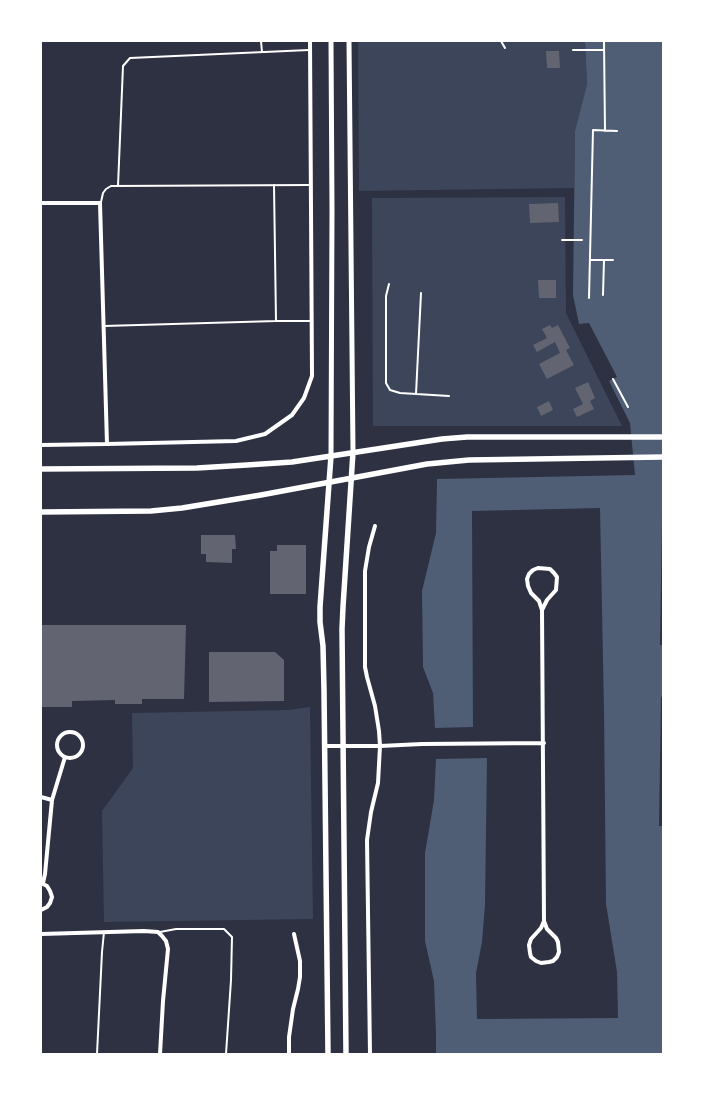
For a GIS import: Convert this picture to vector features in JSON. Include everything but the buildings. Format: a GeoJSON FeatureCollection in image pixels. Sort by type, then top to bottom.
{"type":"FeatureCollection","features":[{"type":"Feature","properties":{"kind":"main road"},"geometry":{"type":"LineString","coordinates":[[41,469],[197,468],[292,462],[442,439],[467,437],[663,438]]}},
{"type":"Feature","properties":{"kind":"main road"},"geometry":{"type":"LineString","coordinates":[[346,1054],[343,607],[353,452]]}},
{"type":"Feature","properties":{"kind":"main road"},"geometry":{"type":"LineString","coordinates":[[328,1054],[325,746],[323,646],[320,607],[331,456]]}},
{"type":"Feature","properties":{"kind":"main road"},"geometry":{"type":"LineString","coordinates":[[41,512],[182,508],[427,464],[469,460],[663,457]]}},
{"type":"Feature","properties":{"kind":"street"},"geometry":{"type":"LineString","coordinates":[[41,444],[236,441],[265,434],[292,415],[304,398],[312,376],[310,41]]}},
{"type":"Feature","properties":{"kind":"street"},"geometry":{"type":"LineString","coordinates":[[331,41],[331,456]]}},
{"type":"Feature","properties":{"kind":"street"},"geometry":{"type":"LineString","coordinates":[[349,41],[353,452]]}},
{"type":"Feature","properties":{"kind":"street"},"geometry":{"type":"LineString","coordinates":[[41,203],[100,203],[107,444]]}},
{"type":"Feature","properties":{"kind":"street"},"geometry":{"type":"LineString","coordinates":[[370,1054],[367,840],[368,825],[378,783],[380,746],[375,706],[367,677],[365,656],[365,571],[375,526]]}},
{"type":"Feature","properties":{"kind":"street"},"geometry":{"type":"LineString","coordinates":[[542,610],[547,600],[556,590],[557,577],[550,569],[538,568],[533,570],[527,579],[531,593],[539,601],[542,610],[544,921],[547,930],[556,938],[558,942],[559,952],[553,961],[541,963],[535,961],[531,957],[529,945],[531,939],[541,928],[544,921]]}},
{"type":"Feature","properties":{"kind":"street"},"geometry":{"type":"LineString","coordinates":[[71,731],[81,737],[84,743],[83,749],[76,757],[65,757],[58,750],[58,740],[65,732],[71,731]]}},
{"type":"Feature","properties":{"kind":"street"},"geometry":{"type":"LineString","coordinates":[[325,746],[544,743]]}},
{"type":"Feature","properties":{"kind":"street"},"geometry":{"type":"LineString","coordinates":[[41,910],[47,907],[52,897],[47,886],[42,883],[45,874],[52,800],[65,757]]}},
{"type":"Feature","properties":{"kind":"street"},"geometry":{"type":"LineString","coordinates":[[41,797],[52,800]]}},
{"type":"Feature","properties":{"kind":"street"},"geometry":{"type":"LineString","coordinates":[[41,934],[152,931],[158,932],[166,940],[168,949],[162,1001],[160,1054]]}},
{"type":"Feature","properties":{"kind":"street"},"geometry":{"type":"LineString","coordinates":[[289,1054],[289,1037],[300,977],[300,960],[294,934]]}},
{"type":"Feature","properties":{"kind":"lane"},"geometry":{"type":"LineString","coordinates":[[261,41],[262,52]]}},
{"type":"Feature","properties":{"kind":"lane"},"geometry":{"type":"LineString","coordinates":[[501,41],[505,48]]}},
{"type":"Feature","properties":{"kind":"lane"},"geometry":{"type":"LineString","coordinates":[[118,186],[123,66],[130,58],[310,50]]}},
{"type":"Feature","properties":{"kind":"lane"},"geometry":{"type":"LineString","coordinates":[[274,185],[276,321]]}},
{"type":"Feature","properties":{"kind":"lane"},"geometry":{"type":"LineString","coordinates":[[100,203],[103,193],[111,186],[311,185]]}},
{"type":"Feature","properties":{"kind":"lane"},"geometry":{"type":"LineString","coordinates":[[388,284],[386,296],[386,383],[390,390],[400,393],[449,396]]}},
{"type":"Feature","properties":{"kind":"lane"},"geometry":{"type":"LineString","coordinates":[[416,394],[421,293]]}},
{"type":"Feature","properties":{"kind":"lane"},"geometry":{"type":"LineString","coordinates":[[104,326],[312,321]]}},
{"type":"Feature","properties":{"kind":"lane"},"geometry":{"type":"LineString","coordinates":[[158,932],[176,929],[224,929],[232,937],[232,980],[226,1054]]}},
{"type":"Feature","properties":{"kind":"lane"},"geometry":{"type":"LineString","coordinates":[[97,1054],[104,932]]}},
{"type":"Feature","properties":{"kind":"path"},"geometry":{"type":"LineString","coordinates":[[604,41],[605,131]]}},
{"type":"Feature","properties":{"kind":"path"},"geometry":{"type":"LineString","coordinates":[[573,50],[604,50]]}},
{"type":"Feature","properties":{"kind":"path"},"geometry":{"type":"LineString","coordinates":[[588,298],[593,130],[617,131]]}},
{"type":"Feature","properties":{"kind":"path"},"geometry":{"type":"LineString","coordinates":[[562,240],[582,240]]}},
{"type":"Feature","properties":{"kind":"path"},"geometry":{"type":"LineString","coordinates":[[590,260],[613,260]]}},
{"type":"Feature","properties":{"kind":"path"},"geometry":{"type":"LineString","coordinates":[[602,295],[604,260]]}},
{"type":"Feature","properties":{"kind":"path"},"geometry":{"type":"LineString","coordinates":[[613,379],[628,407]]}},
{"type":"Feature","properties":{"kind":"shaded area"},"geometry":{"type":"Polygon","coordinates":[[[358,41],[585,41],[587,84],[575,131],[574,188],[359,191],[358,41]]]}},
{"type":"Feature","properties":{"kind":"shaded area"},"geometry":{"type":"Polygon","coordinates":[[[585,41],[663,41],[663,517],[660,645],[663,645],[663,696],[661,697],[659,826],[663,826],[663,1054],[436,1054],[434,981],[425,941],[425,853],[434,800],[436,759],[487,758],[485,905],[482,942],[476,973],[477,1019],[618,1018],[617,972],[606,904],[600,508],[472,511],[473,727],[435,728],[433,693],[423,667],[422,591],[436,533],[437,479],[635,475],[630,423],[609,381],[617,377],[589,323],[579,324],[573,295],[575,131],[587,84],[585,41]]]}},
{"type":"Feature","properties":{"kind":"shaded area"},"geometry":{"type":"Polygon","coordinates":[[[565,197],[566,313],[622,426],[373,426],[372,198],[565,197]]]}},
{"type":"Feature","properties":{"kind":"shaded area"},"geometry":{"type":"Polygon","coordinates":[[[310,707],[313,919],[104,922],[102,811],[133,768],[132,713],[288,710],[310,707]]]}}]}
